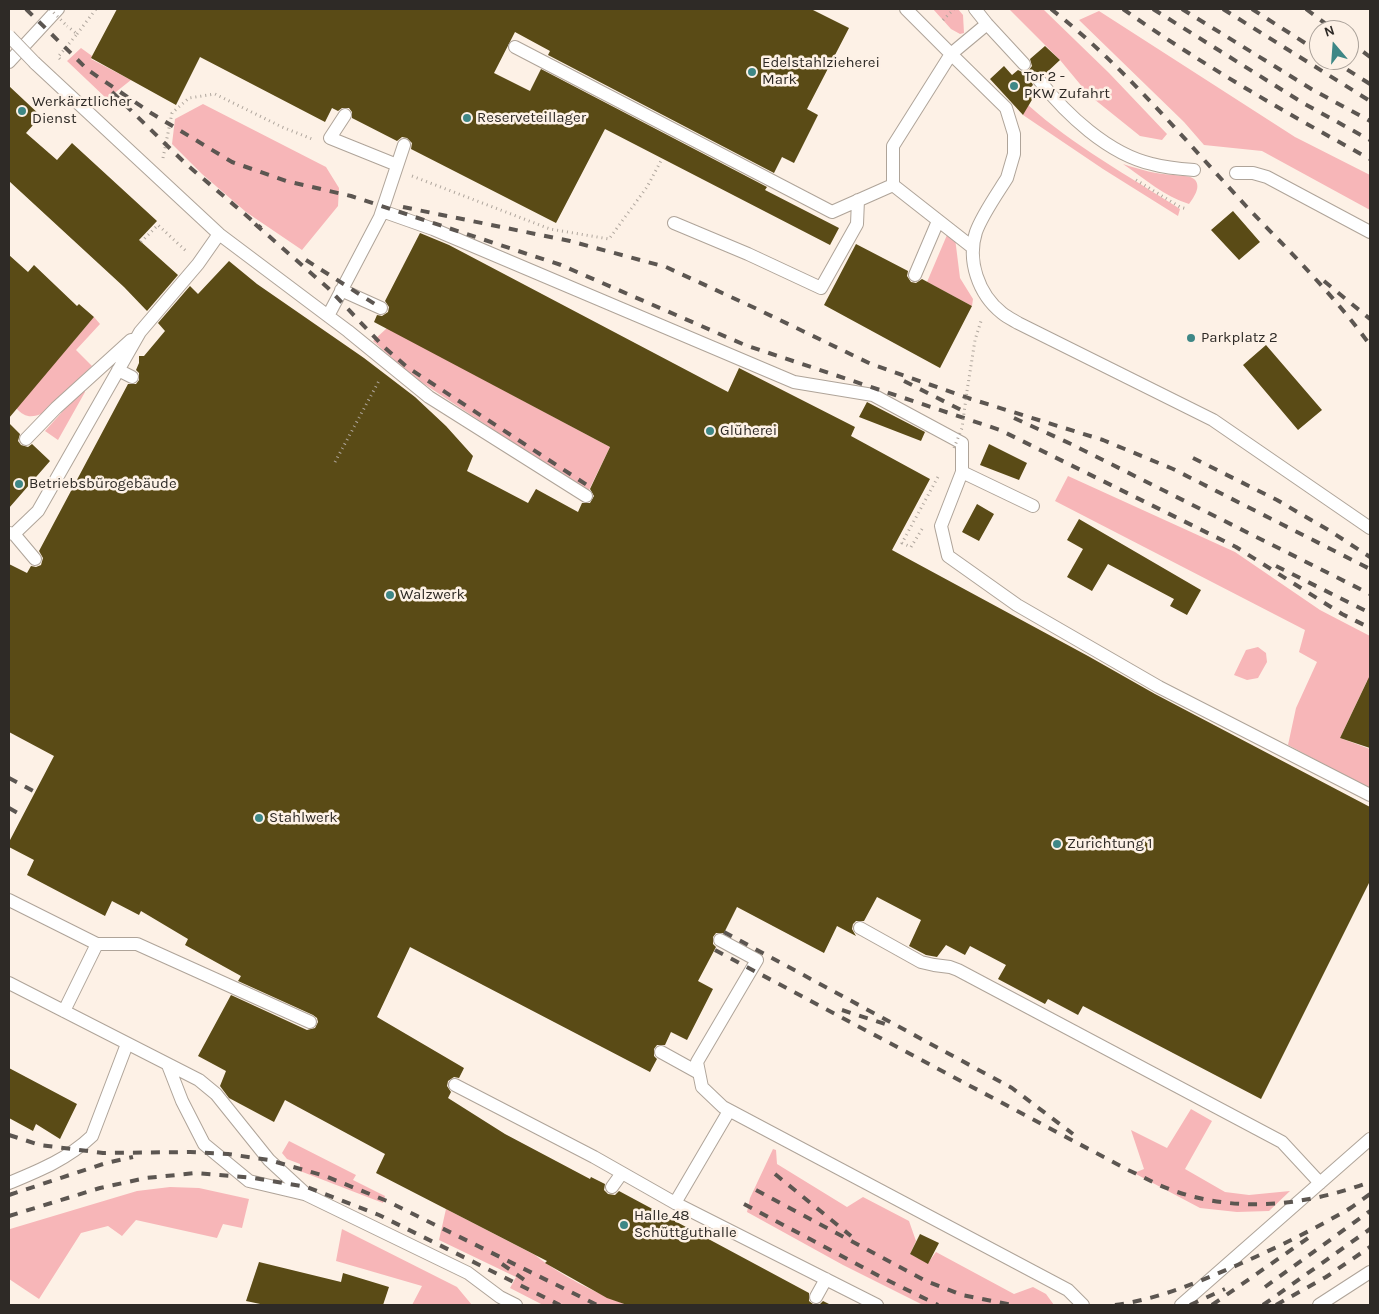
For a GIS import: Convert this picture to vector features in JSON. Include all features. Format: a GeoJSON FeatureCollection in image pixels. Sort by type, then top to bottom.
{"type":"FeatureCollection","features":[{"type":"Feature","properties":{"kind":"lane"},"geometry":{"type":"LineString","coordinates":[[9,62],[58,9]]}},
{"type":"Feature","properties":{"kind":"lane"},"geometry":{"type":"LineString","coordinates":[[906,9],[1006,108],[1014,134],[1014,154],[1010,169],[977,230],[972,247],[973,263],[978,279],[988,297],[1001,312],[1018,323],[1213,420],[1370,528]]}},
{"type":"Feature","properties":{"kind":"lane"},"geometry":{"type":"LineString","coordinates":[[975,9],[1024,64]]}},
{"type":"Feature","properties":{"kind":"lane"},"geometry":{"type":"LineString","coordinates":[[892,185],[893,146],[951,54],[987,24]]}},
{"type":"Feature","properties":{"kind":"lane"},"geometry":{"type":"LineString","coordinates":[[9,36],[219,234],[328,316],[429,397],[586,496]]}},
{"type":"Feature","properties":{"kind":"lane"},"geometry":{"type":"LineString","coordinates":[[515,46],[832,212],[892,185]]}},
{"type":"Feature","properties":{"kind":"lane"},"geometry":{"type":"LineString","coordinates":[[1039,80],[1080,123],[1118,150],[1151,164],[1194,170]]}},
{"type":"Feature","properties":{"kind":"lane"},"geometry":{"type":"LineString","coordinates":[[345,115],[330,138],[397,165]]}},
{"type":"Feature","properties":{"kind":"lane"},"geometry":{"type":"LineString","coordinates":[[328,316],[382,211],[404,145]]}},
{"type":"Feature","properties":{"kind":"lane"},"geometry":{"type":"LineString","coordinates":[[1236,172],[1253,173],[1266,177],[1370,232]]}},
{"type":"Feature","properties":{"kind":"lane"},"geometry":{"type":"LineString","coordinates":[[892,185],[972,247]]}},
{"type":"Feature","properties":{"kind":"lane"},"geometry":{"type":"LineString","coordinates":[[674,223],[748,254],[820,288],[857,224],[858,200]]}},
{"type":"Feature","properties":{"kind":"lane"},"geometry":{"type":"LineString","coordinates":[[382,211],[442,233],[794,382],[873,395],[962,442],[962,472],[941,526],[948,556],[1017,605],[1159,687],[1370,795]]}},
{"type":"Feature","properties":{"kind":"lane"},"geometry":{"type":"LineString","coordinates":[[915,275],[938,221]]}},
{"type":"Feature","properties":{"kind":"lane"},"geometry":{"type":"LineString","coordinates":[[26,439],[56,408],[140,332],[198,264],[219,234]]}},
{"type":"Feature","properties":{"kind":"lane"},"geometry":{"type":"LineString","coordinates":[[341,290],[381,308]]}},
{"type":"Feature","properties":{"kind":"lane"},"geometry":{"type":"LineString","coordinates":[[35,559],[11,534],[38,511],[140,332]]}},
{"type":"Feature","properties":{"kind":"lane"},"geometry":{"type":"LineString","coordinates":[[118,370],[132,377]]}},
{"type":"Feature","properties":{"kind":"lane"},"geometry":{"type":"LineString","coordinates":[[962,472],[1033,506]]}},
{"type":"Feature","properties":{"kind":"lane"},"geometry":{"type":"LineString","coordinates":[[9,900],[97,944],[137,944],[310,1022]]}},
{"type":"Feature","properties":{"kind":"lane"},"geometry":{"type":"LineString","coordinates":[[860,928],[921,962],[958,970],[1282,1142],[1320,1183]]}},
{"type":"Feature","properties":{"kind":"lane"},"geometry":{"type":"LineString","coordinates":[[720,940],[757,960],[697,1062],[702,1088],[723,1108],[1068,1290],[1083,1305]]}},
{"type":"Feature","properties":{"kind":"lane"},"geometry":{"type":"LineString","coordinates":[[64,1011],[97,944]]}},
{"type":"Feature","properties":{"kind":"lane"},"geometry":{"type":"LineString","coordinates":[[9,982],[199,1080],[216,1094],[269,1160],[306,1195]]}},
{"type":"Feature","properties":{"kind":"lane"},"geometry":{"type":"LineString","coordinates":[[9,1183],[54,1164],[83,1145],[92,1136],[127,1044]]}},
{"type":"Feature","properties":{"kind":"lane"},"geometry":{"type":"LineString","coordinates":[[661,1052],[699,1073]]}},
{"type":"Feature","properties":{"kind":"lane"},"geometry":{"type":"LineString","coordinates":[[168,1065],[182,1101],[204,1144],[249,1181],[306,1195],[468,1272],[500,1297],[516,1305]]}},
{"type":"Feature","properties":{"kind":"lane"},"geometry":{"type":"LineString","coordinates":[[455,1085],[675,1203],[877,1305]]}},
{"type":"Feature","properties":{"kind":"lane"},"geometry":{"type":"LineString","coordinates":[[675,1203],[729,1111]]}},
{"type":"Feature","properties":{"kind":"lane"},"geometry":{"type":"LineString","coordinates":[[1180,1305],[1370,1139]]}},
{"type":"Feature","properties":{"kind":"lane"},"geometry":{"type":"LineString","coordinates":[[612,1187],[622,1173]]}},
{"type":"Feature","properties":{"kind":"lane"},"geometry":{"type":"LineString","coordinates":[[1319,1305],[1369,1275]]}},
{"type":"Feature","properties":{"kind":"lane"},"geometry":{"type":"LineString","coordinates":[[816,1297],[826,1279]]}},
{"type":"Feature","properties":{"kind":"path"},"geometry":{"type":"LineString","coordinates":[[50,9],[77,34]]}},
{"type":"Feature","properties":{"kind":"path"},"geometry":{"type":"LineString","coordinates":[[58,57],[96,9]]}},
{"type":"Feature","properties":{"kind":"path"},"geometry":{"type":"LineString","coordinates":[[943,20],[954,9]]}},
{"type":"Feature","properties":{"kind":"path"},"geometry":{"type":"LineString","coordinates":[[36,106],[48,92]]}},
{"type":"Feature","properties":{"kind":"path"},"geometry":{"type":"LineString","coordinates":[[1132,177],[1154,192],[1187,210]]}},
{"type":"Feature","properties":{"kind":"path"},"geometry":{"type":"LineString","coordinates":[[141,242],[158,225],[190,255]]}},
{"type":"Feature","properties":{"kind":"path"},"geometry":{"type":"LineString","coordinates":[[954,448],[962,428],[975,340]]}},
{"type":"Feature","properties":{"kind":"path"},"geometry":{"type":"LineString","coordinates":[[336,462],[383,373]]}},
{"type":"Feature","properties":{"kind":"path"},"geometry":{"type":"LineString","coordinates":[[911,547],[902,543],[940,474]]}},
{"type":"Feature","properties":{"kind":"shaded area"},"geometry":{"type":"Polygon","coordinates":[[[933,9],[958,9],[963,15],[964,33],[960,34],[951,29],[933,9]]]}},
{"type":"Feature","properties":{"kind":"shaded area"},"geometry":{"type":"Polygon","coordinates":[[[1009,9],[1043,9],[1109,73],[1167,134],[1162,140],[1140,136],[1089,95],[1060,60],[1009,9]]]}},
{"type":"Feature","properties":{"kind":"shaded area"},"geometry":{"type":"Polygon","coordinates":[[[1099,11],[1295,137],[1370,175],[1370,210],[1262,151],[1204,145],[1184,122],[1079,20],[1099,11]]]}},
{"type":"Feature","properties":{"kind":"shaded area"},"geometry":{"type":"Polygon","coordinates":[[[81,48],[92,56],[91,59],[131,80],[107,99],[67,61],[81,48]]]}},
{"type":"Feature","properties":{"kind":"shaded area"},"geometry":{"type":"Polygon","coordinates":[[[203,104],[326,167],[339,188],[338,206],[302,250],[246,212],[202,174],[172,144],[175,119],[203,104]]]}},
{"type":"Feature","properties":{"kind":"shaded area"},"geometry":{"type":"Polygon","coordinates":[[[1028,105],[1083,147],[1180,209],[1178,216],[1103,169],[1023,115],[1028,105]]]}},
{"type":"Feature","properties":{"kind":"shaded area"},"geometry":{"type":"Polygon","coordinates":[[[1123,164],[1155,173],[1190,177],[1196,182],[1196,192],[1189,204],[1180,201],[1163,192],[1123,164]]]}},
{"type":"Feature","properties":{"kind":"shaded area"},"geometry":{"type":"Polygon","coordinates":[[[947,235],[952,235],[955,238],[960,278],[973,299],[972,306],[927,282],[947,235]]]}},
{"type":"Feature","properties":{"kind":"shaded area"},"geometry":{"type":"Polygon","coordinates":[[[94,317],[100,324],[76,350],[92,366],[43,413],[35,416],[22,414],[16,408],[94,317]]]}},
{"type":"Feature","properties":{"kind":"shaded area"},"geometry":{"type":"Polygon","coordinates":[[[387,328],[610,447],[588,492],[409,374],[373,341],[387,328]]]}},
{"type":"Feature","properties":{"kind":"shaded area"},"geometry":{"type":"Polygon","coordinates":[[[84,390],[85,392],[58,440],[45,431],[80,392],[84,390]]]}},
{"type":"Feature","properties":{"kind":"shaded area"},"geometry":{"type":"Polygon","coordinates":[[[1068,476],[1235,552],[1320,610],[1370,636],[1370,682],[1367,681],[1340,738],[1370,749],[1370,789],[1288,745],[1296,708],[1317,662],[1299,652],[1305,630],[1055,501],[1068,476]]]}},
{"type":"Feature","properties":{"kind":"shaded area"},"geometry":{"type":"Polygon","coordinates":[[[1258,647],[1266,653],[1267,662],[1258,678],[1247,680],[1234,675],[1246,650],[1258,647]]]}},
{"type":"Feature","properties":{"kind":"shaded area"},"geometry":{"type":"Polygon","coordinates":[[[1191,1109],[1212,1121],[1185,1169],[1225,1192],[1249,1195],[1290,1191],[1269,1211],[1237,1212],[1200,1208],[1134,1173],[1144,1169],[1131,1130],[1167,1148],[1191,1109]]]}},
{"type":"Feature","properties":{"kind":"shaded area"},"geometry":{"type":"Polygon","coordinates":[[[289,1141],[356,1175],[353,1180],[385,1196],[383,1203],[300,1171],[300,1164],[287,1159],[282,1153],[289,1141]]]}},
{"type":"Feature","properties":{"kind":"shaded area"},"geometry":{"type":"Polygon","coordinates":[[[773,1149],[776,1150],[777,1164],[847,1207],[863,1197],[909,1221],[916,1241],[910,1254],[928,1263],[936,1252],[1014,1294],[1033,1287],[1046,1294],[1054,1305],[923,1305],[843,1265],[747,1212],[750,1198],[773,1149]]]}},
{"type":"Feature","properties":{"kind":"shaded area"},"geometry":{"type":"Polygon","coordinates":[[[170,1187],[199,1188],[249,1199],[242,1228],[223,1224],[217,1238],[136,1220],[122,1236],[108,1226],[81,1233],[39,1299],[9,1279],[10,1229],[137,1191],[170,1187]]]}},
{"type":"Feature","properties":{"kind":"shaded area"},"geometry":{"type":"Polygon","coordinates":[[[446,1209],[535,1255],[579,1283],[627,1305],[543,1305],[510,1288],[516,1277],[439,1240],[446,1209]]]}},
{"type":"Feature","properties":{"kind":"shaded area"},"geometry":{"type":"Polygon","coordinates":[[[342,1229],[457,1287],[472,1305],[412,1305],[422,1286],[336,1261],[342,1229]]]}},
{"type":"Feature","properties":{"kind":"building"},"geometry":{"type":"Polygon","coordinates":[[[117,9],[811,9],[849,28],[807,109],[818,115],[794,163],[782,157],[774,173],[548,55],[550,51],[515,32],[494,73],[530,91],[541,69],[767,187],[765,190],[839,228],[830,245],[605,129],[556,223],[411,149],[412,143],[407,138],[402,137],[397,141],[352,118],[352,112],[349,108],[342,108],[338,111],[332,108],[325,122],[200,57],[176,105],[91,58],[117,9]]]}},
{"type":"Feature","properties":{"kind":"building","name":"Tor 2 - PKW Zufahrt"},"geometry":{"type":"Polygon","coordinates":[[[1045,46],[1060,60],[1045,74],[1037,72],[1032,77],[1033,85],[1027,91],[1033,98],[1023,115],[990,79],[1004,66],[1012,75],[1018,70],[1022,72],[1029,70],[1032,66],[1030,59],[1045,46]]]}},
{"type":"Feature","properties":{"kind":"building"},"geometry":{"type":"Polygon","coordinates":[[[9,86],[41,116],[26,133],[57,160],[72,143],[157,221],[139,240],[178,275],[147,311],[124,287],[9,181],[9,86]]]}},
{"type":"Feature","properties":{"kind":"building"},"geometry":{"type":"Polygon","coordinates":[[[1233,211],[1260,242],[1239,260],[1211,230],[1233,211]]]}},
{"type":"Feature","properties":{"kind":"building"},"geometry":{"type":"Polygon","coordinates":[[[420,233],[449,245],[728,392],[739,368],[855,427],[851,436],[930,479],[892,550],[1155,694],[1370,807],[1370,881],[1261,1099],[1083,1006],[1078,1015],[1048,999],[1045,1004],[998,979],[1006,965],[970,946],[965,955],[946,945],[937,957],[926,955],[909,946],[921,920],[877,897],[864,921],[856,921],[853,924],[852,929],[856,936],[837,926],[824,953],[737,907],[724,933],[716,933],[713,937],[713,944],[716,947],[698,981],[713,989],[687,1040],[671,1032],[665,1045],[657,1045],[654,1049],[654,1056],[657,1059],[650,1072],[410,947],[377,1017],[464,1068],[459,1078],[454,1077],[448,1081],[447,1086],[451,1092],[448,1098],[505,1134],[590,1179],[591,1177],[605,1184],[604,1190],[608,1194],[615,1195],[619,1191],[809,1293],[809,1301],[813,1304],[820,1304],[823,1301],[831,1305],[627,1305],[607,1298],[545,1263],[547,1261],[376,1173],[385,1154],[285,1100],[274,1122],[229,1098],[220,1086],[226,1071],[198,1056],[231,995],[307,1030],[315,1028],[318,1022],[317,1018],[238,981],[241,976],[185,945],[188,939],[141,911],[139,915],[112,901],[105,916],[27,875],[34,860],[9,847],[9,842],[54,756],[9,732],[9,564],[27,573],[31,566],[41,565],[43,558],[39,551],[128,384],[136,384],[139,380],[139,373],[136,370],[139,356],[144,356],[165,331],[158,323],[190,286],[198,294],[229,261],[257,284],[364,358],[415,397],[446,426],[473,456],[467,471],[528,503],[536,489],[578,512],[582,503],[590,503],[594,496],[590,489],[610,447],[374,322],[377,315],[382,316],[388,312],[389,307],[385,301],[420,233]]]}},
{"type":"Feature","properties":{"kind":"building"},"geometry":{"type":"Polygon","coordinates":[[[856,244],[908,271],[907,276],[911,282],[916,283],[922,279],[972,306],[940,368],[824,305],[856,244]]]}},
{"type":"Feature","properties":{"kind":"building"},"geometry":{"type":"Polygon","coordinates":[[[9,255],[28,272],[34,265],[77,306],[79,304],[94,317],[9,418],[9,255]]]}},
{"type":"Feature","properties":{"kind":"building"},"geometry":{"type":"Polygon","coordinates":[[[1266,345],[1322,410],[1298,430],[1243,365],[1266,345]]]}},
{"type":"Feature","properties":{"kind":"building"},"geometry":{"type":"Polygon","coordinates":[[[867,402],[925,432],[921,441],[859,417],[867,402]]]}},
{"type":"Feature","properties":{"kind":"building","name":"Betriebsbürogebäude"},"geometry":{"type":"Polygon","coordinates":[[[9,423],[20,434],[18,441],[21,445],[28,447],[32,444],[50,461],[9,508],[9,423]]]}},
{"type":"Feature","properties":{"kind":"building"},"geometry":{"type":"Polygon","coordinates":[[[989,444],[1027,463],[1019,480],[980,465],[989,444]]]}},
{"type":"Feature","properties":{"kind":"building"},"geometry":{"type":"Polygon","coordinates":[[[977,504],[994,514],[979,541],[962,532],[977,504]]]}},
{"type":"Feature","properties":{"kind":"building"},"geometry":{"type":"Polygon","coordinates":[[[1079,519],[1201,590],[1187,615],[1170,606],[1174,599],[1108,564],[1092,591],[1067,577],[1083,549],[1067,540],[1079,519]]]}},
{"type":"Feature","properties":{"kind":"building"},"geometry":{"type":"Polygon","coordinates":[[[1370,675],[1370,748],[1340,738],[1370,675]]]}},
{"type":"Feature","properties":{"kind":"building"},"geometry":{"type":"Polygon","coordinates":[[[9,1068],[77,1104],[60,1139],[36,1124],[33,1131],[9,1118],[9,1068]]]}},
{"type":"Feature","properties":{"kind":"building"},"geometry":{"type":"Polygon","coordinates":[[[920,1234],[939,1243],[928,1264],[910,1254],[920,1234]]]}},
{"type":"Feature","properties":{"kind":"building"},"geometry":{"type":"Polygon","coordinates":[[[259,1262],[341,1282],[343,1273],[389,1287],[383,1305],[265,1305],[246,1301],[259,1262]]]}},
{"type":"Feature","properties":{"kind":"railway"},"geometry":{"type":"LineString","coordinates":[[26,9],[88,70],[151,113],[232,162],[286,181],[351,196],[561,265],[745,345],[1000,430],[1236,547],[1342,614],[1370,628]]}},
{"type":"Feature","properties":{"kind":"railway"},"geometry":{"type":"LineString","coordinates":[[1051,9],[1103,54],[1152,103],[1326,290],[1370,345]]}},
{"type":"Feature","properties":{"kind":"railway"},"geometry":{"type":"LineString","coordinates":[[1123,9],[1244,87],[1370,159]]}},
{"type":"Feature","properties":{"kind":"railway"},"geometry":{"type":"LineString","coordinates":[[1153,9],[1303,103],[1370,140]]}},
{"type":"Feature","properties":{"kind":"railway"},"geometry":{"type":"LineString","coordinates":[[1182,9],[1313,90],[1370,121]]}},
{"type":"Feature","properties":{"kind":"railway"},"geometry":{"type":"LineString","coordinates":[[1223,9],[1370,101]]}},
{"type":"Feature","properties":{"kind":"railway"},"geometry":{"type":"LineString","coordinates":[[1252,9],[1309,46]]}},
{"type":"Feature","properties":{"kind":"railway"},"geometry":{"type":"LineString","coordinates":[[1306,9],[1321,20]]}},
{"type":"Feature","properties":{"kind":"railway"},"geometry":{"type":"LineString","coordinates":[[1359,49],[1370,57]]}},
{"type":"Feature","properties":{"kind":"railway"},"geometry":{"type":"LineString","coordinates":[[1348,70],[1370,84]]}},
{"type":"Feature","properties":{"kind":"railway"},"geometry":{"type":"LineString","coordinates":[[112,92],[186,164],[261,228]]}},
{"type":"Feature","properties":{"kind":"railway"},"geometry":{"type":"LineString","coordinates":[[403,207],[570,241],[666,267],[871,364],[971,399],[1103,440],[1173,469],[1370,569]]}},
{"type":"Feature","properties":{"kind":"railway"},"geometry":{"type":"LineString","coordinates":[[255,224],[328,288],[384,347],[407,367],[590,487]]}},
{"type":"Feature","properties":{"kind":"railway"},"geometry":{"type":"LineString","coordinates":[[306,260],[381,308]]}},
{"type":"Feature","properties":{"kind":"railway"},"geometry":{"type":"LineString","coordinates":[[1324,281],[1370,319]]}},
{"type":"Feature","properties":{"kind":"railway"},"geometry":{"type":"LineString","coordinates":[[904,381],[967,413]]}},
{"type":"Feature","properties":{"kind":"railway"},"geometry":{"type":"LineString","coordinates":[[1014,418],[1071,444],[1370,594]]}},
{"type":"Feature","properties":{"kind":"railway"},"geometry":{"type":"LineString","coordinates":[[1193,458],[1277,500],[1370,557]]}},
{"type":"Feature","properties":{"kind":"railway"},"geometry":{"type":"LineString","coordinates":[[1276,566],[1370,613]]}},
{"type":"Feature","properties":{"kind":"railway"},"geometry":{"type":"LineString","coordinates":[[9,778],[35,792]]}},
{"type":"Feature","properties":{"kind":"railway"},"geometry":{"type":"LineString","coordinates":[[9,808],[23,816]]}},
{"type":"Feature","properties":{"kind":"railway"},"geometry":{"type":"LineString","coordinates":[[724,932],[1012,1088],[1073,1134]]}},
{"type":"Feature","properties":{"kind":"railway"},"geometry":{"type":"LineString","coordinates":[[715,950],[1128,1170],[1169,1189],[1219,1202],[1270,1204],[1320,1197],[1370,1182]]}},
{"type":"Feature","properties":{"kind":"railway"},"geometry":{"type":"LineString","coordinates":[[842,1010],[885,1024]]}},
{"type":"Feature","properties":{"kind":"railway"},"geometry":{"type":"LineString","coordinates":[[9,1135],[40,1145],[103,1153],[190,1152],[228,1154],[269,1160],[325,1176],[387,1201],[597,1305]]}},
{"type":"Feature","properties":{"kind":"railway"},"geometry":{"type":"LineString","coordinates":[[9,1195],[106,1163],[133,1157]]}},
{"type":"Feature","properties":{"kind":"railway"},"geometry":{"type":"LineString","coordinates":[[9,1216],[100,1188],[146,1178],[196,1173],[254,1178],[307,1187],[379,1215],[560,1305]]}},
{"type":"Feature","properties":{"kind":"railway"},"geometry":{"type":"LineString","coordinates":[[775,1174],[851,1236]]}},
{"type":"Feature","properties":{"kind":"railway"},"geometry":{"type":"LineString","coordinates":[[756,1190],[926,1281],[962,1295],[1013,1305]]}},
{"type":"Feature","properties":{"kind":"railway"},"geometry":{"type":"LineString","coordinates":[[1348,1210],[1370,1194]]}},
{"type":"Feature","properties":{"kind":"railway"},"geometry":{"type":"LineString","coordinates":[[744,1204],[938,1305]]}},
{"type":"Feature","properties":{"kind":"railway"},"geometry":{"type":"LineString","coordinates":[[1115,1305],[1164,1294],[1211,1276],[1284,1243],[1352,1207]]}},
{"type":"Feature","properties":{"kind":"railway"},"geometry":{"type":"LineString","coordinates":[[1265,1287],[1370,1211]]}},
{"type":"Feature","properties":{"kind":"railway"},"geometry":{"type":"LineString","coordinates":[[1263,1305],[1370,1229]]}},
{"type":"Feature","properties":{"kind":"railway"},"geometry":{"type":"LineString","coordinates":[[1212,1305],[1311,1236]]}},
{"type":"Feature","properties":{"kind":"railway"},"geometry":{"type":"LineString","coordinates":[[1276,1305],[1326,1277],[1370,1247]]}},
{"type":"Feature","properties":{"kind":"railway"},"geometry":{"type":"LineString","coordinates":[[502,1264],[530,1284]]}},
{"type":"Feature","properties":{"kind":"railway"},"geometry":{"type":"LineString","coordinates":[[1190,1305],[1225,1289]]}},
{"type":"Feature","properties":{"kind":"place","name":"Edelstahlzieherei Mark"},"geometry":{"type":"Point","coordinates":[752,72]}},
{"type":"Feature","properties":{"kind":"place","name":"Tor 2 - PKW Zufahrt"},"geometry":{"type":"Point","coordinates":[1014,86]}},
{"type":"Feature","properties":{"kind":"place","name":"Werkärztlicher Dienst"},"geometry":{"type":"Point","coordinates":[22,111]}},
{"type":"Feature","properties":{"kind":"place","name":"Reserveteillager"},"geometry":{"type":"Point","coordinates":[467,118]}},
{"type":"Feature","properties":{"kind":"place","name":"Parkplatz 2"},"geometry":{"type":"Point","coordinates":[1191,338]}},
{"type":"Feature","properties":{"kind":"place","name":"Glüherei"},"geometry":{"type":"Point","coordinates":[710,431]}},
{"type":"Feature","properties":{"kind":"place","name":"Betriebsbürogebäude"},"geometry":{"type":"Point","coordinates":[19,484]}},
{"type":"Feature","properties":{"kind":"place","name":"Walzwerk"},"geometry":{"type":"Point","coordinates":[390,595]}},
{"type":"Feature","properties":{"kind":"place","name":"Stahlwerk"},"geometry":{"type":"Point","coordinates":[259,818]}},
{"type":"Feature","properties":{"kind":"place","name":"Zurichtung 1"},"geometry":{"type":"Point","coordinates":[1057,844]}},
{"type":"Feature","properties":{"kind":"place","name":"Halle 48 Schüttguthalle"},"geometry":{"type":"Point","coordinates":[624,1225]}}]}
